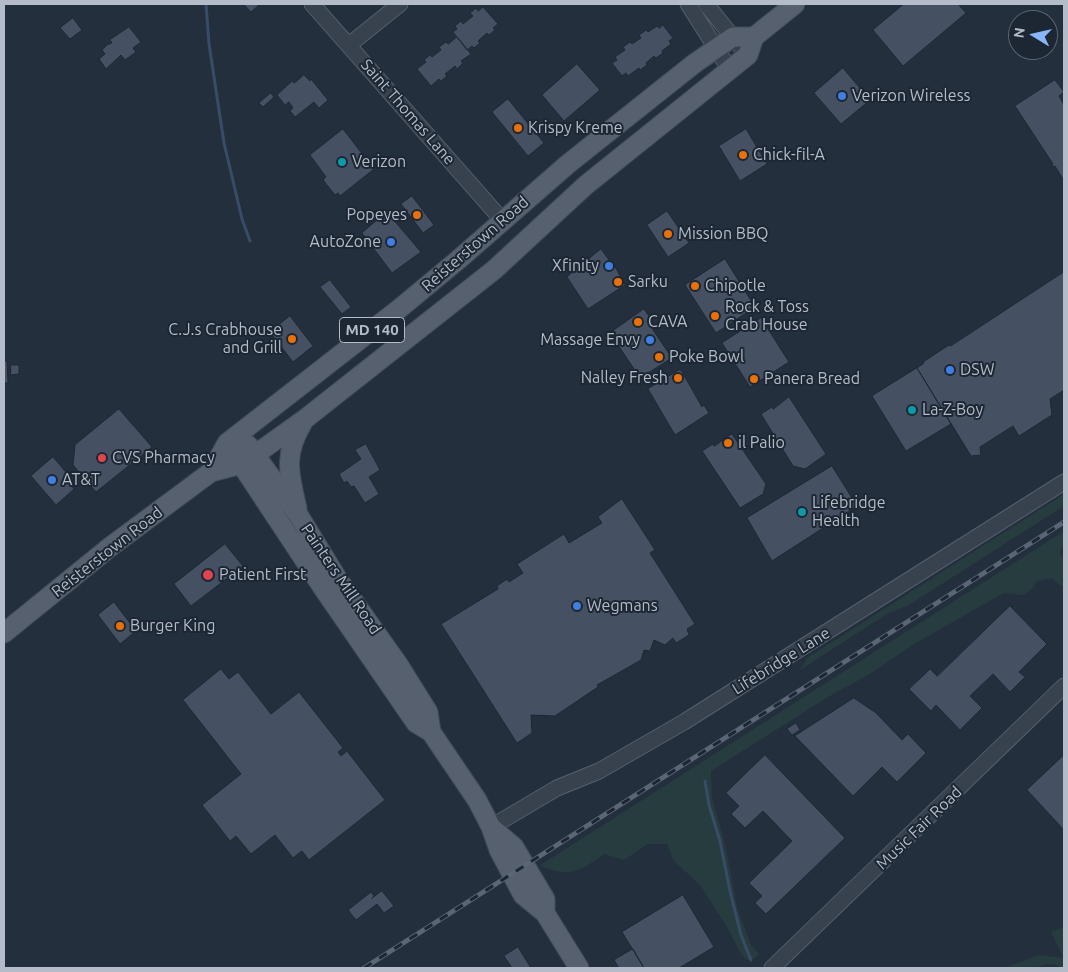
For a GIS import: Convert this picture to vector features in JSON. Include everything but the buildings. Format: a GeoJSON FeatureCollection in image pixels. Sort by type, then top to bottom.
{"type":"FeatureCollection","features":[{"type":"Feature","properties":{"kind":"main road"},"geometry":{"type":"LineString","coordinates":[[748,55],[754,37],[795,4]]}},
{"type":"Feature","properties":{"kind":"main road","name":"Reisterstown Road"},"geometry":{"type":"LineString","coordinates":[[211,472],[232,438],[398,309],[568,164],[695,63],[733,38],[754,37]]}},
{"type":"Feature","properties":{"kind":"main road","name":"Reisterstown Road"},"geometry":{"type":"LineString","coordinates":[[4,633],[117,542],[211,472],[248,459],[305,419],[494,270],[586,185],[748,55]]}},
{"type":"Feature","properties":{"kind":"main road"},"geometry":{"type":"LineString","coordinates":[[299,516],[289,472],[289,460],[295,437],[305,419]]}},
{"type":"Feature","properties":{"kind":"main road","name":"Painters Mill Road"},"geometry":{"type":"LineString","coordinates":[[232,438],[248,459],[299,516],[329,565],[398,664],[428,712],[431,732]]}},
{"type":"Feature","properties":{"kind":"main road","name":"Painters Mill Road"},"geometry":{"type":"LineString","coordinates":[[248,459],[323,588],[416,723],[431,732],[477,800],[491,827],[499,850],[523,895],[545,913],[580,968]]}},
{"type":"Feature","properties":{"kind":"street","name":"Saint Thomas Lane"},"geometry":{"type":"LineString","coordinates":[[312,4],[503,221]]}},
{"type":"Feature","properties":{"kind":"street"},"geometry":{"type":"LineString","coordinates":[[349,45],[400,4]]}},
{"type":"Feature","properties":{"kind":"street"},"geometry":{"type":"LineString","coordinates":[[688,4],[730,70]]}},
{"type":"Feature","properties":{"kind":"street"},"geometry":{"type":"LineString","coordinates":[[706,4],[748,55]]}},
{"type":"Feature","properties":{"kind":"street","name":"Lifebridge Lane"},"geometry":{"type":"LineString","coordinates":[[491,827],[556,788],[599,771],[684,722],[1064,482]]}},
{"type":"Feature","properties":{"kind":"street","name":"Music Fair Road"},"geometry":{"type":"LineString","coordinates":[[772,968],[1064,686]]}},
{"type":"Feature","properties":{"kind":"green space"},"geometry":{"type":"Polygon","coordinates":[[[1064,494],[1064,506],[909,605],[887,614],[800,670],[807,658],[1064,494]]]}},
{"type":"Feature","properties":{"kind":"green space"},"geometry":{"type":"Polygon","coordinates":[[[1064,531],[1064,546],[1061,548],[1060,554],[1064,558],[1064,587],[1052,578],[1037,581],[1032,589],[1024,595],[1004,593],[911,646],[870,674],[828,697],[711,771],[712,798],[726,848],[737,908],[751,945],[759,954],[754,959],[747,960],[741,954],[727,927],[700,885],[674,861],[667,844],[648,844],[624,860],[604,854],[585,867],[574,871],[557,871],[539,866],[1064,531]]]}},
{"type":"Feature","properties":{"kind":"green space"},"geometry":{"type":"Polygon","coordinates":[[[1064,927],[1064,958],[1051,932],[1064,927]]]}},
{"type":"Feature","properties":{"kind":"green space"},"geometry":{"type":"Polygon","coordinates":[[[1039,955],[1064,958],[1064,968],[1047,964],[1034,968],[1005,968],[1039,955]]]}},
{"type":"Feature","properties":{"kind":"waterway"},"geometry":{"type":"LineString","coordinates":[[206,4],[209,44],[224,143],[242,219],[250,241]]}},
{"type":"Feature","properties":{"kind":"waterway"},"geometry":{"type":"LineString","coordinates":[[705,781],[709,805],[720,841],[741,935],[751,960]]}},
{"type":"Feature","properties":{"kind":"railway"},"geometry":{"type":"LineString","coordinates":[[364,968],[1064,522]]}},
{"type":"Feature","properties":{"kind":"place","name":"Verizon Wireless"},"geometry":{"type":"Point","coordinates":[842,96]}},
{"type":"Feature","properties":{"kind":"place","name":"Krispy Kreme"},"geometry":{"type":"Point","coordinates":[518,128]}},
{"type":"Feature","properties":{"kind":"place","name":"Chick-fil-A"},"geometry":{"type":"Point","coordinates":[743,155]}},
{"type":"Feature","properties":{"kind":"place","name":"Verizon"},"geometry":{"type":"Point","coordinates":[342,162]}},
{"type":"Feature","properties":{"kind":"place","name":"Popeyes"},"geometry":{"type":"Point","coordinates":[417,215]}},
{"type":"Feature","properties":{"kind":"place","name":"Mission BBQ"},"geometry":{"type":"Point","coordinates":[668,234]}},
{"type":"Feature","properties":{"kind":"place","name":"AutoZone"},"geometry":{"type":"Point","coordinates":[391,242]}},
{"type":"Feature","properties":{"kind":"place","name":"Xfinity"},"geometry":{"type":"Point","coordinates":[609,266]}},
{"type":"Feature","properties":{"kind":"place","name":"Sarku"},"geometry":{"type":"Point","coordinates":[618,282]}},
{"type":"Feature","properties":{"kind":"place","name":"Chipotle"},"geometry":{"type":"Point","coordinates":[695,286]}},
{"type":"Feature","properties":{"kind":"place","name":"Rock & Toss Crab House"},"geometry":{"type":"Point","coordinates":[715,316]}},
{"type":"Feature","properties":{"kind":"place","name":"CAVA"},"geometry":{"type":"Point","coordinates":[638,322]}},
{"type":"Feature","properties":{"kind":"place","name":"C.J.s Crabhouse and Grill"},"geometry":{"type":"Point","coordinates":[292,339]}},
{"type":"Feature","properties":{"kind":"place","name":"Massage Envy"},"geometry":{"type":"Point","coordinates":[650,340]}},
{"type":"Feature","properties":{"kind":"place","name":"Poke Bowl"},"geometry":{"type":"Point","coordinates":[659,357]}},
{"type":"Feature","properties":{"kind":"place","name":"DSW"},"geometry":{"type":"Point","coordinates":[950,370]}},
{"type":"Feature","properties":{"kind":"place","name":"Nalley Fresh"},"geometry":{"type":"Point","coordinates":[678,378]}},
{"type":"Feature","properties":{"kind":"place","name":"Panera Bread"},"geometry":{"type":"Point","coordinates":[754,379]}},
{"type":"Feature","properties":{"kind":"place","name":"La-Z-Boy"},"geometry":{"type":"Point","coordinates":[912,410]}},
{"type":"Feature","properties":{"kind":"place","name":"il Palio"},"geometry":{"type":"Point","coordinates":[728,443]}},
{"type":"Feature","properties":{"kind":"place","name":"CVS Pharmacy"},"geometry":{"type":"Point","coordinates":[102,458]}},
{"type":"Feature","properties":{"kind":"place","name":"AT&T"},"geometry":{"type":"Point","coordinates":[52,480]}},
{"type":"Feature","properties":{"kind":"place","name":"Lifebridge Health"},"geometry":{"type":"Point","coordinates":[802,512]}},
{"type":"Feature","properties":{"kind":"place","name":"Patient First"},"geometry":{"type":"Point","coordinates":[208,575]}},
{"type":"Feature","properties":{"kind":"place","name":"Wegmans"},"geometry":{"type":"Point","coordinates":[577,606]}},
{"type":"Feature","properties":{"kind":"place","name":"Burger King"},"geometry":{"type":"Point","coordinates":[120,626]}}]}
